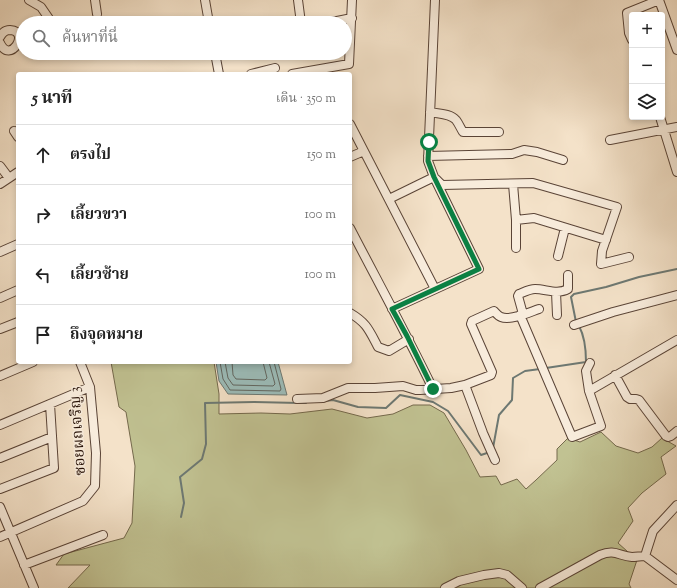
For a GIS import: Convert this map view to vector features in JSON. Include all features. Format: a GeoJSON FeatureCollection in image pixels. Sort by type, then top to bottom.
{"type":"FeatureCollection","features":[{"type":"Feature","properties":{"kind":"street"},"geometry":{"type":"LineString","coordinates":[[29,0],[41,7],[47,16]]}},
{"type":"Feature","properties":{"kind":"street"},"geometry":{"type":"LineString","coordinates":[[95,0],[97,14]]}},
{"type":"Feature","properties":{"kind":"street"},"geometry":{"type":"LineString","coordinates":[[205,0],[208,16]]}},
{"type":"Feature","properties":{"kind":"street"},"geometry":{"type":"LineString","coordinates":[[298,0],[300,16]]}},
{"type":"Feature","properties":{"kind":"street"},"geometry":{"type":"LineString","coordinates":[[352,0],[352,18]]}},
{"type":"Feature","properties":{"kind":"street"},"geometry":{"type":"LineString","coordinates":[[392,309],[479,269],[434,177],[428,161],[435,0]]}},
{"type":"Feature","properties":{"kind":"street"},"geometry":{"type":"LineString","coordinates":[[629,12],[659,0],[677,50]]}},
{"type":"Feature","properties":{"kind":"street"},"geometry":{"type":"LineString","coordinates":[[629,12],[627,13],[629,26]]}},
{"type":"Feature","properties":{"kind":"street"},"geometry":{"type":"LineString","coordinates":[[216,60],[219,72]]}},
{"type":"Feature","properties":{"kind":"street"},"geometry":{"type":"LineString","coordinates":[[306,72],[349,64],[349,60]]}},
{"type":"Feature","properties":{"kind":"street"},"geometry":{"type":"LineString","coordinates":[[259,72],[275,68]]}},
{"type":"Feature","properties":{"kind":"street"},"geometry":{"type":"LineString","coordinates":[[430,112],[452,117],[463,132],[499,132]]}},
{"type":"Feature","properties":{"kind":"street"},"geometry":{"type":"LineString","coordinates":[[661,120],[677,169]]}},
{"type":"Feature","properties":{"kind":"street"},"geometry":{"type":"LineString","coordinates":[[610,140],[677,127]]}},
{"type":"Feature","properties":{"kind":"street"},"geometry":{"type":"LineString","coordinates":[[352,128],[435,288]]}},
{"type":"Feature","properties":{"kind":"street"},"geometry":{"type":"LineString","coordinates":[[428,156],[512,154],[524,150],[537,152],[563,160]]}},
{"type":"Feature","properties":{"kind":"street"},"geometry":{"type":"LineString","coordinates":[[352,156],[364,151]]}},
{"type":"Feature","properties":{"kind":"street"},"geometry":{"type":"LineString","coordinates":[[0,166],[9,178]]}},
{"type":"Feature","properties":{"kind":"street"},"geometry":{"type":"LineString","coordinates":[[0,184],[16,173]]}},
{"type":"Feature","properties":{"kind":"street"},"geometry":{"type":"LineString","coordinates":[[389,199],[434,177]]}},
{"type":"Feature","properties":{"kind":"street"},"geometry":{"type":"LineString","coordinates":[[434,177],[442,185],[533,183],[616,207],[602,251],[601,264],[629,257]]}},
{"type":"Feature","properties":{"kind":"street"},"geometry":{"type":"LineString","coordinates":[[513,184],[516,220],[516,248]]}},
{"type":"Feature","properties":{"kind":"street"},"geometry":{"type":"LineString","coordinates":[[516,220],[534,218],[606,240]]}},
{"type":"Feature","properties":{"kind":"street"},"geometry":{"type":"LineString","coordinates":[[558,256],[565,228]]}},
{"type":"Feature","properties":{"kind":"street"},"geometry":{"type":"LineString","coordinates":[[352,232],[409,339],[433,389]]}},
{"type":"Feature","properties":{"kind":"street"},"geometry":{"type":"LineString","coordinates":[[0,252],[16,245]]}},
{"type":"Feature","properties":{"kind":"street"},"geometry":{"type":"LineString","coordinates":[[568,275],[568,289],[566,290],[556,292],[536,289],[519,294],[518,296],[522,315],[537,356],[572,437],[601,426],[589,390],[586,371],[590,363]]}},
{"type":"Feature","properties":{"kind":"street"},"geometry":{"type":"LineString","coordinates":[[0,298],[16,291]]}},
{"type":"Feature","properties":{"kind":"street"},"geometry":{"type":"LineString","coordinates":[[556,292],[557,315]]}},
{"type":"Feature","properties":{"kind":"street"},"geometry":{"type":"LineString","coordinates":[[574,326],[613,312],[677,295]]}},
{"type":"Feature","properties":{"kind":"street"},"geometry":{"type":"LineString","coordinates":[[297,399],[324,398],[348,388],[403,386],[416,390],[451,388],[465,385],[491,375],[492,372],[471,324],[472,321],[494,311],[500,317],[512,318],[540,309]]}},
{"type":"Feature","properties":{"kind":"street"},"geometry":{"type":"LineString","coordinates":[[352,314],[360,318],[368,327],[378,347],[389,351],[409,339]]}},
{"type":"Feature","properties":{"kind":"street"},"geometry":{"type":"LineString","coordinates":[[0,329],[16,323]]}},
{"type":"Feature","properties":{"kind":"street"},"geometry":{"type":"LineString","coordinates":[[589,390],[677,340]]}},
{"type":"Feature","properties":{"kind":"street"},"geometry":{"type":"LineString","coordinates":[[0,376],[28,364]]}},
{"type":"Feature","properties":{"kind":"street","name":"ซอยผถเจริญ 3"},"geometry":{"type":"LineString","coordinates":[[0,537],[83,500],[95,486],[96,453],[90,387],[81,364]]}},
{"type":"Feature","properties":{"kind":"street"},"geometry":{"type":"LineString","coordinates":[[616,375],[627,397],[630,399],[639,400],[666,436],[671,436],[677,431]]}},
{"type":"Feature","properties":{"kind":"street"},"geometry":{"type":"LineString","coordinates":[[465,385],[492,455]]}},
{"type":"Feature","properties":{"kind":"street"},"geometry":{"type":"LineString","coordinates":[[0,425],[90,387]]}},
{"type":"Feature","properties":{"kind":"street"},"geometry":{"type":"LineString","coordinates":[[0,490],[54,468],[50,404]]}},
{"type":"Feature","properties":{"kind":"street"},"geometry":{"type":"LineString","coordinates":[[0,458],[52,436]]}},
{"type":"Feature","properties":{"kind":"street"},"geometry":{"type":"LineString","coordinates":[[645,556],[652,531],[677,505]]}},
{"type":"Feature","properties":{"kind":"street"},"geometry":{"type":"LineString","coordinates":[[0,507],[34,588]]}},
{"type":"Feature","properties":{"kind":"street"},"geometry":{"type":"LineString","coordinates":[[24,565],[103,534]]}},
{"type":"Feature","properties":{"kind":"street"},"geometry":{"type":"LineString","coordinates":[[540,588],[606,553],[617,553],[631,557],[645,556],[677,580]]}},
{"type":"Feature","properties":{"kind":"street"},"geometry":{"type":"LineString","coordinates":[[445,588],[459,581],[499,573],[507,575],[522,588]]}},
{"type":"Feature","properties":{"kind":"green space"},"geometry":{"type":"Polygon","coordinates":[[[111,364],[214,364],[219,394],[219,414],[290,414],[332,409],[367,418],[393,414],[413,405],[430,405],[444,413],[480,477],[496,476],[501,485],[517,479],[526,489],[557,460],[557,449],[568,438],[580,442],[601,432],[616,446],[638,453],[652,447],[662,438],[676,446],[661,457],[666,474],[642,493],[628,508],[633,521],[618,543],[637,560],[629,584],[631,588],[68,588],[90,565],[56,565],[64,554],[124,538],[132,523],[135,466],[126,412],[119,407],[111,364]]]}},
{"type":"Feature","properties":{"kind":"water"},"geometry":{"type":"Polygon","coordinates":[[[216,364],[279,364],[287,395],[228,394],[219,381],[216,364]]]}},
{"type":"Feature","properties":{"kind":"waterway"},"geometry":{"type":"LineString","coordinates":[[576,322],[571,297],[574,294],[677,269]]}},
{"type":"Feature","properties":{"kind":"waterway"},"geometry":{"type":"LineString","coordinates":[[546,368],[586,362],[585,343],[579,326]]}},
{"type":"Feature","properties":{"kind":"waterway"},"geometry":{"type":"LineString","coordinates":[[493,448],[499,415],[512,400],[513,378],[525,371],[540,369]]}},
{"type":"Feature","properties":{"kind":"waterway"},"geometry":{"type":"LineString","coordinates":[[325,401],[333,400],[358,407],[386,408],[400,395],[433,402],[448,411],[481,455],[490,452]]}},
{"type":"Feature","properties":{"kind":"waterway"},"geometry":{"type":"LineString","coordinates":[[181,517],[184,503],[180,477],[202,459],[206,444],[205,403],[306,403]]}},
{"type":"Feature","properties":{"kind":"route"},"geometry":{"type":"LineString","coordinates":[[429,142],[428,161],[434,177],[479,269],[392,309],[433,389]]}}]}
